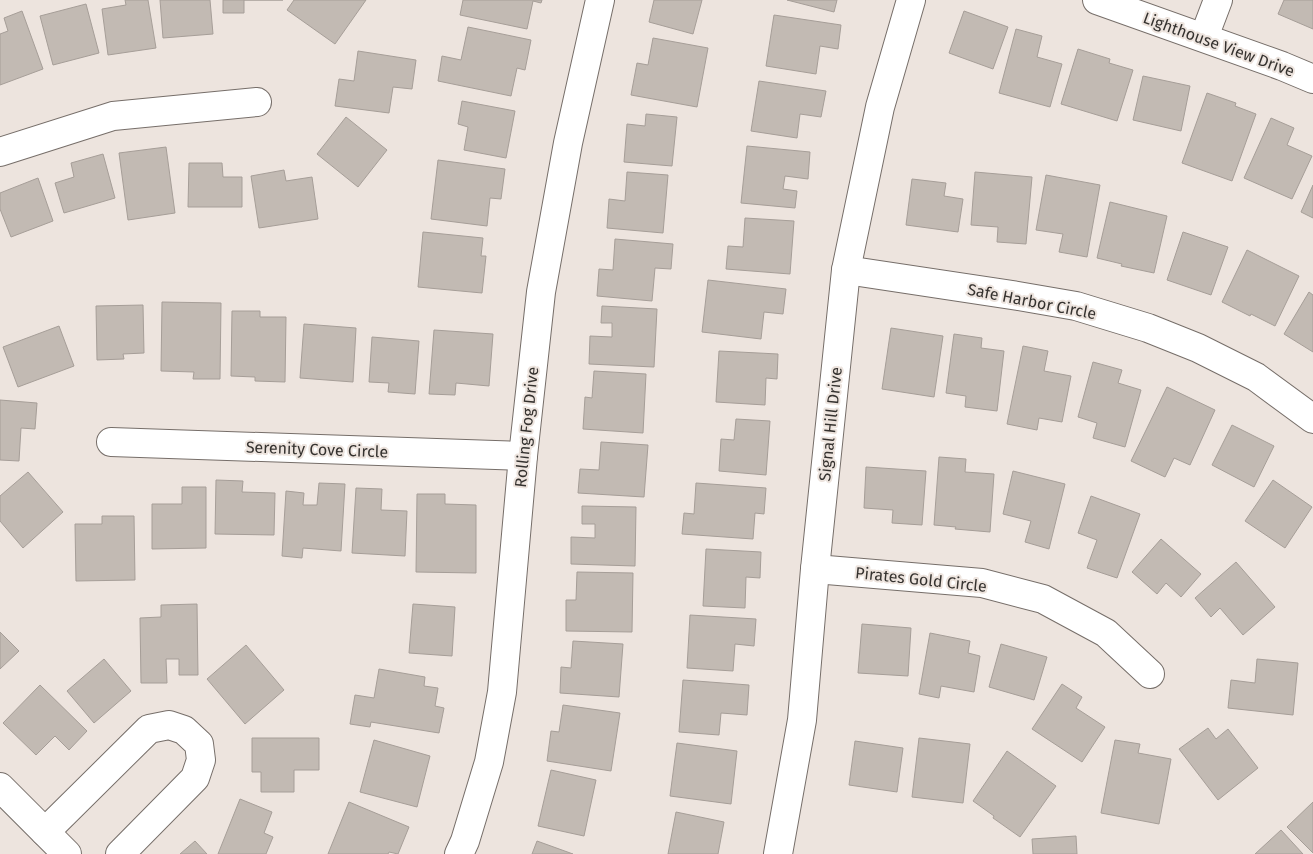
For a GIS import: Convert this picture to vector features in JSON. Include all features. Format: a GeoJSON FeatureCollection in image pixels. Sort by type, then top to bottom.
{"type":"FeatureCollection","features":[{"type":"Feature","properties":{"kind":"street","name":"Rolling Fog Drive"},"geometry":{"type":"LineString","coordinates":[[459,854],[465,841],[489,762],[502,692],[523,456],[541,292],[568,143],[600,0]]}},
{"type":"Feature","properties":{"kind":"street","name":"Signal Hill Drive"},"geometry":{"type":"LineString","coordinates":[[778,854],[802,720],[815,568],[846,270],[880,107],[911,0]]}},
{"type":"Feature","properties":{"kind":"street","name":"Lighthouse View Drive"},"geometry":{"type":"LineString","coordinates":[[1097,0],[1204,37],[1313,79]]}},
{"type":"Feature","properties":{"kind":"street"},"geometry":{"type":"LineString","coordinates":[[1204,37],[1218,0]]}},
{"type":"Feature","properties":{"kind":"street"},"geometry":{"type":"LineString","coordinates":[[0,152],[113,116],[257,102]]}},
{"type":"Feature","properties":{"kind":"street","name":"Safe Harbor Circle"},"geometry":{"type":"LineString","coordinates":[[846,270],[1076,306],[1148,328],[1198,348],[1256,378],[1313,419]]}},
{"type":"Feature","properties":{"kind":"street","name":"Serenity Cove Circle"},"geometry":{"type":"LineString","coordinates":[[111,442],[523,456]]}},
{"type":"Feature","properties":{"kind":"street","name":"Pirates Gold Circle"},"geometry":{"type":"LineString","coordinates":[[815,568],[982,583],[1043,599],[1106,633],[1150,674]]}},
{"type":"Feature","properties":{"kind":"street"},"geometry":{"type":"LineString","coordinates":[[45,832],[149,729],[169,725],[184,730],[199,744],[201,760],[195,778],[120,854]]}},
{"type":"Feature","properties":{"kind":"street"},"geometry":{"type":"LineString","coordinates":[[0,787],[67,854]]}},
{"type":"Feature","properties":{"kind":"building"},"geometry":{"type":"Polygon","coordinates":[[[125,0],[148,0],[156,48],[108,55],[102,9],[126,5],[125,0]]]}},
{"type":"Feature","properties":{"kind":"building"},"geometry":{"type":"Polygon","coordinates":[[[160,0],[210,0],[213,34],[163,38],[160,0]]]}},
{"type":"Feature","properties":{"kind":"building"},"geometry":{"type":"Polygon","coordinates":[[[223,0],[244,0],[244,13],[223,13],[223,0]]]}},
{"type":"Feature","properties":{"kind":"building"},"geometry":{"type":"Polygon","coordinates":[[[294,0],[366,0],[335,44],[287,10],[294,0]]]}},
{"type":"Feature","properties":{"kind":"building"},"geometry":{"type":"Polygon","coordinates":[[[463,0],[542,0],[541,3],[533,1],[527,29],[460,15],[463,0]]]}},
{"type":"Feature","properties":{"kind":"building"},"geometry":{"type":"Polygon","coordinates":[[[654,0],[702,0],[693,34],[649,22],[654,0]]]}},
{"type":"Feature","properties":{"kind":"building"},"geometry":{"type":"Polygon","coordinates":[[[787,0],[837,0],[834,12],[787,0]]]}},
{"type":"Feature","properties":{"kind":"building"},"geometry":{"type":"Polygon","coordinates":[[[1284,0],[1313,0],[1313,29],[1278,14],[1284,0]]]}},
{"type":"Feature","properties":{"kind":"building"},"geometry":{"type":"Polygon","coordinates":[[[86,4],[99,53],[53,65],[40,16],[86,4]]]}},
{"type":"Feature","properties":{"kind":"building"},"geometry":{"type":"Polygon","coordinates":[[[22,11],[43,69],[0,85],[0,34],[8,31],[4,18],[22,11]]]}},
{"type":"Feature","properties":{"kind":"building"},"geometry":{"type":"Polygon","coordinates":[[[964,11],[1008,27],[993,69],[949,53],[964,11]]]}},
{"type":"Feature","properties":{"kind":"building"},"geometry":{"type":"Polygon","coordinates":[[[774,15],[841,25],[838,49],[820,46],[816,74],[766,66],[774,15]]]}},
{"type":"Feature","properties":{"kind":"building"},"geometry":{"type":"Polygon","coordinates":[[[468,27],[531,40],[525,70],[517,68],[511,96],[438,81],[442,56],[461,60],[468,27]]]}},
{"type":"Feature","properties":{"kind":"building"},"geometry":{"type":"Polygon","coordinates":[[[1016,29],[1042,36],[1037,57],[1062,64],[1050,107],[999,93],[1016,29]]]}},
{"type":"Feature","properties":{"kind":"building"},"geometry":{"type":"Polygon","coordinates":[[[653,38],[708,48],[697,107],[631,95],[637,63],[648,65],[653,38]]]}},
{"type":"Feature","properties":{"kind":"building"},"geometry":{"type":"Polygon","coordinates":[[[1078,49],[1110,59],[1109,63],[1133,70],[1117,121],[1061,104],[1078,49]]]}},
{"type":"Feature","properties":{"kind":"building"},"geometry":{"type":"Polygon","coordinates":[[[358,51],[416,60],[412,89],[393,87],[389,113],[335,106],[339,79],[354,81],[358,51]]]}},
{"type":"Feature","properties":{"kind":"building"},"geometry":{"type":"Polygon","coordinates":[[[1143,76],[1190,86],[1181,131],[1133,120],[1143,76]]]}},
{"type":"Feature","properties":{"kind":"building"},"geometry":{"type":"Polygon","coordinates":[[[759,81],[826,91],[821,117],[800,114],[797,138],[751,131],[759,81]]]}},
{"type":"Feature","properties":{"kind":"building"},"geometry":{"type":"Polygon","coordinates":[[[1207,93],[1236,103],[1235,106],[1256,114],[1232,181],[1182,163],[1207,93]]]}},
{"type":"Feature","properties":{"kind":"building"},"geometry":{"type":"Polygon","coordinates":[[[462,101],[515,111],[506,158],[464,150],[468,127],[458,124],[462,101]]]}},
{"type":"Feature","properties":{"kind":"building"},"geometry":{"type":"Polygon","coordinates":[[[646,114],[677,117],[672,166],[624,162],[627,124],[645,126],[646,114]]]}},
{"type":"Feature","properties":{"kind":"building"},"geometry":{"type":"Polygon","coordinates":[[[346,117],[387,150],[358,187],[317,154],[346,117]]]}},
{"type":"Feature","properties":{"kind":"building"},"geometry":{"type":"Polygon","coordinates":[[[1271,118],[1294,128],[1287,145],[1312,156],[1292,199],[1244,178],[1271,118]]]}},
{"type":"Feature","properties":{"kind":"building"},"geometry":{"type":"Polygon","coordinates":[[[747,146],[810,152],[808,179],[785,176],[783,189],[797,191],[795,208],[741,203],[747,146]]]}},
{"type":"Feature","properties":{"kind":"building"},"geometry":{"type":"Polygon","coordinates":[[[166,147],[175,213],[128,220],[119,153],[166,147]]]}},
{"type":"Feature","properties":{"kind":"building"},"geometry":{"type":"Polygon","coordinates":[[[103,154],[115,198],[64,213],[55,183],[74,177],[71,163],[103,154]]]}},
{"type":"Feature","properties":{"kind":"building"},"geometry":{"type":"Polygon","coordinates":[[[438,160],[505,169],[501,199],[490,198],[487,226],[431,219],[438,160]]]}},
{"type":"Feature","properties":{"kind":"building"},"geometry":{"type":"Polygon","coordinates":[[[189,163],[222,163],[223,177],[242,177],[242,207],[188,207],[189,163]]]}},
{"type":"Feature","properties":{"kind":"building"},"geometry":{"type":"Polygon","coordinates":[[[284,170],[286,181],[312,177],[318,219],[259,228],[251,176],[284,170]]]}},
{"type":"Feature","properties":{"kind":"building"},"geometry":{"type":"Polygon","coordinates":[[[627,172],[668,175],[663,233],[607,228],[609,199],[625,201],[627,172]]]}},
{"type":"Feature","properties":{"kind":"building"},"geometry":{"type":"Polygon","coordinates":[[[975,172],[1032,177],[1026,244],[997,242],[998,227],[971,225],[975,172]]]}},
{"type":"Feature","properties":{"kind":"building"},"geometry":{"type":"Polygon","coordinates":[[[1046,175],[1100,185],[1087,257],[1059,252],[1063,234],[1036,230],[1046,175]]]}},
{"type":"Feature","properties":{"kind":"building"},"geometry":{"type":"Polygon","coordinates":[[[38,178],[53,221],[11,237],[0,209],[0,193],[38,178]]]}},
{"type":"Feature","properties":{"kind":"building"},"geometry":{"type":"Polygon","coordinates":[[[912,179],[946,183],[944,196],[963,199],[958,232],[906,225],[912,179]]]}},
{"type":"Feature","properties":{"kind":"building"},"geometry":{"type":"Polygon","coordinates":[[[1313,185],[1313,218],[1301,212],[1313,185]]]}},
{"type":"Feature","properties":{"kind":"building"},"geometry":{"type":"Polygon","coordinates":[[[1110,202],[1167,216],[1154,273],[1121,266],[1122,264],[1097,258],[1110,202]]]}},
{"type":"Feature","properties":{"kind":"building"},"geometry":{"type":"Polygon","coordinates":[[[745,218],[794,221],[790,274],[726,269],[728,246],[743,247],[745,218]]]}},
{"type":"Feature","properties":{"kind":"building"},"geometry":{"type":"Polygon","coordinates":[[[423,232],[483,238],[481,256],[486,256],[482,293],[418,287],[423,232]]]}},
{"type":"Feature","properties":{"kind":"building"},"geometry":{"type":"Polygon","coordinates":[[[1183,232],[1228,247],[1211,295],[1167,280],[1183,232]]]}},
{"type":"Feature","properties":{"kind":"building"},"geometry":{"type":"Polygon","coordinates":[[[615,239],[673,244],[671,269],[655,268],[652,301],[597,296],[599,269],[613,270],[615,239]]]}},
{"type":"Feature","properties":{"kind":"building"},"geometry":{"type":"Polygon","coordinates":[[[1247,250],[1299,276],[1275,326],[1222,302],[1247,250]]]}},
{"type":"Feature","properties":{"kind":"building"},"geometry":{"type":"Polygon","coordinates":[[[708,280],[786,289],[783,314],[764,312],[761,339],[702,332],[708,280]]]}},
{"type":"Feature","properties":{"kind":"building"},"geometry":{"type":"Polygon","coordinates":[[[1309,292],[1313,295],[1313,352],[1284,334],[1309,292]]]}},
{"type":"Feature","properties":{"kind":"building"},"geometry":{"type":"Polygon","coordinates":[[[162,302],[221,303],[220,379],[193,379],[194,372],[161,371],[162,302]]]}},
{"type":"Feature","properties":{"kind":"building"},"geometry":{"type":"Polygon","coordinates":[[[143,305],[144,353],[123,354],[124,359],[97,360],[96,306],[143,305]]]}},
{"type":"Feature","properties":{"kind":"building"},"geometry":{"type":"Polygon","coordinates":[[[602,306],[657,309],[654,367],[589,364],[590,336],[612,337],[612,323],[601,323],[602,306]]]}},
{"type":"Feature","properties":{"kind":"building"},"geometry":{"type":"Polygon","coordinates":[[[232,311],[260,311],[260,317],[286,317],[285,382],[255,381],[255,377],[231,376],[232,311]]]}},
{"type":"Feature","properties":{"kind":"building"},"geometry":{"type":"Polygon","coordinates":[[[304,324],[356,328],[353,382],[300,378],[304,324]]]}},
{"type":"Feature","properties":{"kind":"building"},"geometry":{"type":"Polygon","coordinates":[[[59,326],[74,366],[18,387],[3,347],[59,326]]]}},
{"type":"Feature","properties":{"kind":"building"},"geometry":{"type":"Polygon","coordinates":[[[891,328],[943,336],[934,397],[882,389],[891,328]]]}},
{"type":"Feature","properties":{"kind":"building"},"geometry":{"type":"Polygon","coordinates":[[[434,330],[493,334],[489,386],[456,383],[455,395],[429,394],[434,330]]]}},
{"type":"Feature","properties":{"kind":"building"},"geometry":{"type":"Polygon","coordinates":[[[954,334],[982,338],[981,348],[1004,351],[997,411],[965,407],[966,396],[946,393],[954,334]]]}},
{"type":"Feature","properties":{"kind":"building"},"geometry":{"type":"Polygon","coordinates":[[[372,337],[419,341],[415,394],[388,392],[389,383],[369,382],[372,337]]]}},
{"type":"Feature","properties":{"kind":"building"},"geometry":{"type":"Polygon","coordinates":[[[1023,346],[1048,351],[1044,371],[1071,376],[1062,422],[1039,418],[1037,430],[1007,424],[1023,346]]]}},
{"type":"Feature","properties":{"kind":"building"},"geometry":{"type":"Polygon","coordinates":[[[719,351],[778,354],[777,379],[766,378],[765,405],[716,402],[719,351]]]}},
{"type":"Feature","properties":{"kind":"building"},"geometry":{"type":"Polygon","coordinates":[[[1093,362],[1122,370],[1118,383],[1141,390],[1125,447],[1093,438],[1097,423],[1078,417],[1093,362]]]}},
{"type":"Feature","properties":{"kind":"building"},"geometry":{"type":"Polygon","coordinates":[[[594,371],[646,374],[643,433],[583,429],[585,397],[592,398],[594,371]]]}},
{"type":"Feature","properties":{"kind":"building"},"geometry":{"type":"Polygon","coordinates":[[[1167,387],[1215,410],[1190,465],[1174,458],[1165,477],[1131,461],[1167,387]]]}},
{"type":"Feature","properties":{"kind":"building"},"geometry":{"type":"Polygon","coordinates":[[[0,400],[37,403],[35,429],[21,428],[19,461],[0,460],[0,400]]]}},
{"type":"Feature","properties":{"kind":"building"},"geometry":{"type":"Polygon","coordinates":[[[736,419],[770,421],[766,475],[719,471],[721,439],[734,440],[736,419]]]}},
{"type":"Feature","properties":{"kind":"building"},"geometry":{"type":"Polygon","coordinates":[[[1232,425],[1274,446],[1254,487],[1212,465],[1232,425]]]}},
{"type":"Feature","properties":{"kind":"building"},"geometry":{"type":"Polygon","coordinates":[[[601,442],[648,445],[644,497],[578,493],[580,469],[599,470],[601,442]]]}},
{"type":"Feature","properties":{"kind":"building"},"geometry":{"type":"Polygon","coordinates":[[[939,457],[966,459],[965,472],[994,474],[990,532],[934,525],[939,457]]]}},
{"type":"Feature","properties":{"kind":"building"},"geometry":{"type":"Polygon","coordinates":[[[866,467],[926,471],[922,525],[892,523],[893,510],[864,508],[866,467]]]}},
{"type":"Feature","properties":{"kind":"building"},"geometry":{"type":"Polygon","coordinates":[[[1013,471],[1065,484],[1049,549],[1025,542],[1031,521],[1003,514],[1013,471]]]}},
{"type":"Feature","properties":{"kind":"building"},"geometry":{"type":"Polygon","coordinates":[[[28,472],[63,512],[23,548],[0,521],[0,496],[28,472]]]}},
{"type":"Feature","properties":{"kind":"building"},"geometry":{"type":"Polygon","coordinates":[[[216,480],[243,481],[242,492],[275,493],[274,535],[215,534],[216,480]]]}},
{"type":"Feature","properties":{"kind":"building"},"geometry":{"type":"Polygon","coordinates":[[[1273,480],[1312,507],[1285,548],[1245,521],[1273,480]]]}},
{"type":"Feature","properties":{"kind":"building"},"geometry":{"type":"Polygon","coordinates":[[[319,483],[345,484],[341,551],[303,548],[302,558],[282,556],[286,491],[304,493],[303,505],[317,505],[319,483]]]}},
{"type":"Feature","properties":{"kind":"building"},"geometry":{"type":"Polygon","coordinates":[[[696,483],[766,488],[764,514],[755,513],[753,539],[682,534],[684,513],[694,514],[696,483]]]}},
{"type":"Feature","properties":{"kind":"building"},"geometry":{"type":"Polygon","coordinates":[[[182,487],[206,487],[206,548],[152,549],[152,504],[182,504],[182,487]]]}},
{"type":"Feature","properties":{"kind":"building"},"geometry":{"type":"Polygon","coordinates":[[[356,488],[382,489],[381,510],[407,511],[405,556],[352,553],[356,488]]]}},
{"type":"Feature","properties":{"kind":"building"},"geometry":{"type":"Polygon","coordinates":[[[417,494],[445,494],[445,504],[476,505],[476,573],[416,572],[417,494]]]}},
{"type":"Feature","properties":{"kind":"building"},"geometry":{"type":"Polygon","coordinates":[[[1091,496],[1140,514],[1117,578],[1087,568],[1097,540],[1078,533],[1091,496]]]}},
{"type":"Feature","properties":{"kind":"building"},"geometry":{"type":"Polygon","coordinates":[[[582,506],[636,507],[635,566],[571,564],[571,537],[595,538],[595,524],[582,524],[582,506]]]}},
{"type":"Feature","properties":{"kind":"building"},"geometry":{"type":"Polygon","coordinates":[[[102,516],[134,516],[135,580],[76,581],[75,524],[102,524],[102,516]]]}},
{"type":"Feature","properties":{"kind":"building"},"geometry":{"type":"Polygon","coordinates":[[[1161,539],[1201,574],[1181,597],[1166,583],[1157,594],[1132,572],[1161,539]]]}},
{"type":"Feature","properties":{"kind":"building"},"geometry":{"type":"Polygon","coordinates":[[[706,549],[761,552],[760,578],[746,577],[745,608],[703,606],[706,549]]]}},
{"type":"Feature","properties":{"kind":"building"},"geometry":{"type":"Polygon","coordinates":[[[1236,562],[1275,607],[1243,635],[1220,608],[1211,617],[1195,598],[1236,562]]]}},
{"type":"Feature","properties":{"kind":"building"},"geometry":{"type":"Polygon","coordinates":[[[577,572],[633,573],[632,632],[566,631],[566,600],[576,600],[577,572]]]}},
{"type":"Feature","properties":{"kind":"building"},"geometry":{"type":"Polygon","coordinates":[[[197,604],[198,675],[179,675],[179,659],[166,659],[167,683],[141,683],[140,618],[161,617],[161,605],[197,604]]]}},
{"type":"Feature","properties":{"kind":"building"},"geometry":{"type":"Polygon","coordinates":[[[413,604],[455,607],[452,656],[409,653],[413,604]]]}},
{"type":"Feature","properties":{"kind":"building"},"geometry":{"type":"Polygon","coordinates":[[[690,615],[756,619],[754,646],[735,644],[733,671],[687,668],[690,615]]]}},
{"type":"Feature","properties":{"kind":"building"},"geometry":{"type":"Polygon","coordinates":[[[862,624],[911,628],[908,676],[858,673],[862,624]]]}},
{"type":"Feature","properties":{"kind":"building"},"geometry":{"type":"Polygon","coordinates":[[[0,632],[19,651],[0,669],[0,632]]]}},
{"type":"Feature","properties":{"kind":"building"},"geometry":{"type":"Polygon","coordinates":[[[930,633],[970,641],[968,653],[980,656],[974,692],[941,686],[939,698],[919,694],[930,633]]]}},
{"type":"Feature","properties":{"kind":"building"},"geometry":{"type":"Polygon","coordinates":[[[573,641],[623,644],[619,697],[560,693],[561,667],[571,668],[573,641]]]}},
{"type":"Feature","properties":{"kind":"building"},"geometry":{"type":"Polygon","coordinates":[[[1001,644],[1047,657],[1034,700],[989,687],[1001,644]]]}},
{"type":"Feature","properties":{"kind":"building"},"geometry":{"type":"Polygon","coordinates":[[[246,645],[284,690],[245,724],[207,679],[246,645]]]}},
{"type":"Feature","properties":{"kind":"building"},"geometry":{"type":"Polygon","coordinates":[[[104,659],[131,691],[94,723],[67,691],[104,659]]]}},
{"type":"Feature","properties":{"kind":"building"},"geometry":{"type":"Polygon","coordinates":[[[1257,659],[1298,663],[1293,715],[1228,708],[1231,680],[1255,683],[1257,659]]]}},
{"type":"Feature","properties":{"kind":"building"},"geometry":{"type":"Polygon","coordinates":[[[379,669],[425,677],[424,686],[438,688],[435,706],[444,708],[439,733],[371,722],[370,727],[350,724],[355,695],[374,698],[379,669]]]}},
{"type":"Feature","properties":{"kind":"building"},"geometry":{"type":"Polygon","coordinates":[[[683,680],[749,685],[747,715],[721,713],[719,735],[679,732],[683,680]]]}},
{"type":"Feature","properties":{"kind":"building"},"geometry":{"type":"Polygon","coordinates":[[[1062,684],[1082,697],[1076,708],[1105,727],[1082,762],[1032,729],[1062,684]]]}},
{"type":"Feature","properties":{"kind":"building"},"geometry":{"type":"Polygon","coordinates":[[[40,685],[87,731],[69,750],[55,736],[36,755],[3,723],[40,685]]]}},
{"type":"Feature","properties":{"kind":"building"},"geometry":{"type":"Polygon","coordinates":[[[563,705],[620,713],[611,771],[547,761],[551,731],[559,732],[563,705]]]}},
{"type":"Feature","properties":{"kind":"building"},"geometry":{"type":"Polygon","coordinates":[[[1208,728],[1216,739],[1228,729],[1258,768],[1218,800],[1179,749],[1208,728]]]}},
{"type":"Feature","properties":{"kind":"building"},"geometry":{"type":"Polygon","coordinates":[[[252,738],[319,738],[319,770],[294,770],[294,792],[261,792],[261,772],[252,772],[252,738]]]}},
{"type":"Feature","properties":{"kind":"building"},"geometry":{"type":"Polygon","coordinates":[[[919,738],[970,744],[963,803],[912,797],[919,738]]]}},
{"type":"Feature","properties":{"kind":"building"},"geometry":{"type":"Polygon","coordinates":[[[374,740],[430,756],[417,807],[360,792],[374,740]]]}},
{"type":"Feature","properties":{"kind":"building"},"geometry":{"type":"Polygon","coordinates":[[[1115,740],[1140,744],[1138,753],[1171,759],[1159,824],[1101,813],[1115,740]]]}},
{"type":"Feature","properties":{"kind":"building"},"geometry":{"type":"Polygon","coordinates":[[[855,741],[903,748],[897,792],[849,785],[855,741]]]}},
{"type":"Feature","properties":{"kind":"building"},"geometry":{"type":"Polygon","coordinates":[[[677,743],[737,751],[731,804],[670,796],[677,743]]]}},
{"type":"Feature","properties":{"kind":"building"},"geometry":{"type":"Polygon","coordinates":[[[1007,751],[1056,786],[1020,837],[973,801],[1007,751]]]}},
{"type":"Feature","properties":{"kind":"building"},"geometry":{"type":"Polygon","coordinates":[[[551,770],[596,780],[584,836],[538,826],[551,770]]]}},
{"type":"Feature","properties":{"kind":"building"},"geometry":{"type":"Polygon","coordinates":[[[240,799],[272,812],[264,833],[273,837],[266,854],[218,854],[240,799]]]}},
{"type":"Feature","properties":{"kind":"building"},"geometry":{"type":"Polygon","coordinates":[[[349,802],[409,827],[398,854],[389,852],[388,854],[328,854],[349,802]]]}},
{"type":"Feature","properties":{"kind":"building"},"geometry":{"type":"Polygon","coordinates":[[[1313,802],[1313,853],[1287,827],[1313,802]]]}},
{"type":"Feature","properties":{"kind":"building"},"geometry":{"type":"Polygon","coordinates":[[[676,812],[724,822],[718,854],[668,854],[676,812]]]}},
{"type":"Feature","properties":{"kind":"building"},"geometry":{"type":"Polygon","coordinates":[[[1281,830],[1303,854],[1255,854],[1281,830]]]}},
{"type":"Feature","properties":{"kind":"building"},"geometry":{"type":"Polygon","coordinates":[[[1076,836],[1077,854],[1033,854],[1032,839],[1076,836]]]}},
{"type":"Feature","properties":{"kind":"building"},"geometry":{"type":"Polygon","coordinates":[[[195,841],[207,854],[180,854],[195,841]]]}},
{"type":"Feature","properties":{"kind":"building"},"geometry":{"type":"Polygon","coordinates":[[[537,841],[573,854],[532,854],[537,841]]]}}]}
